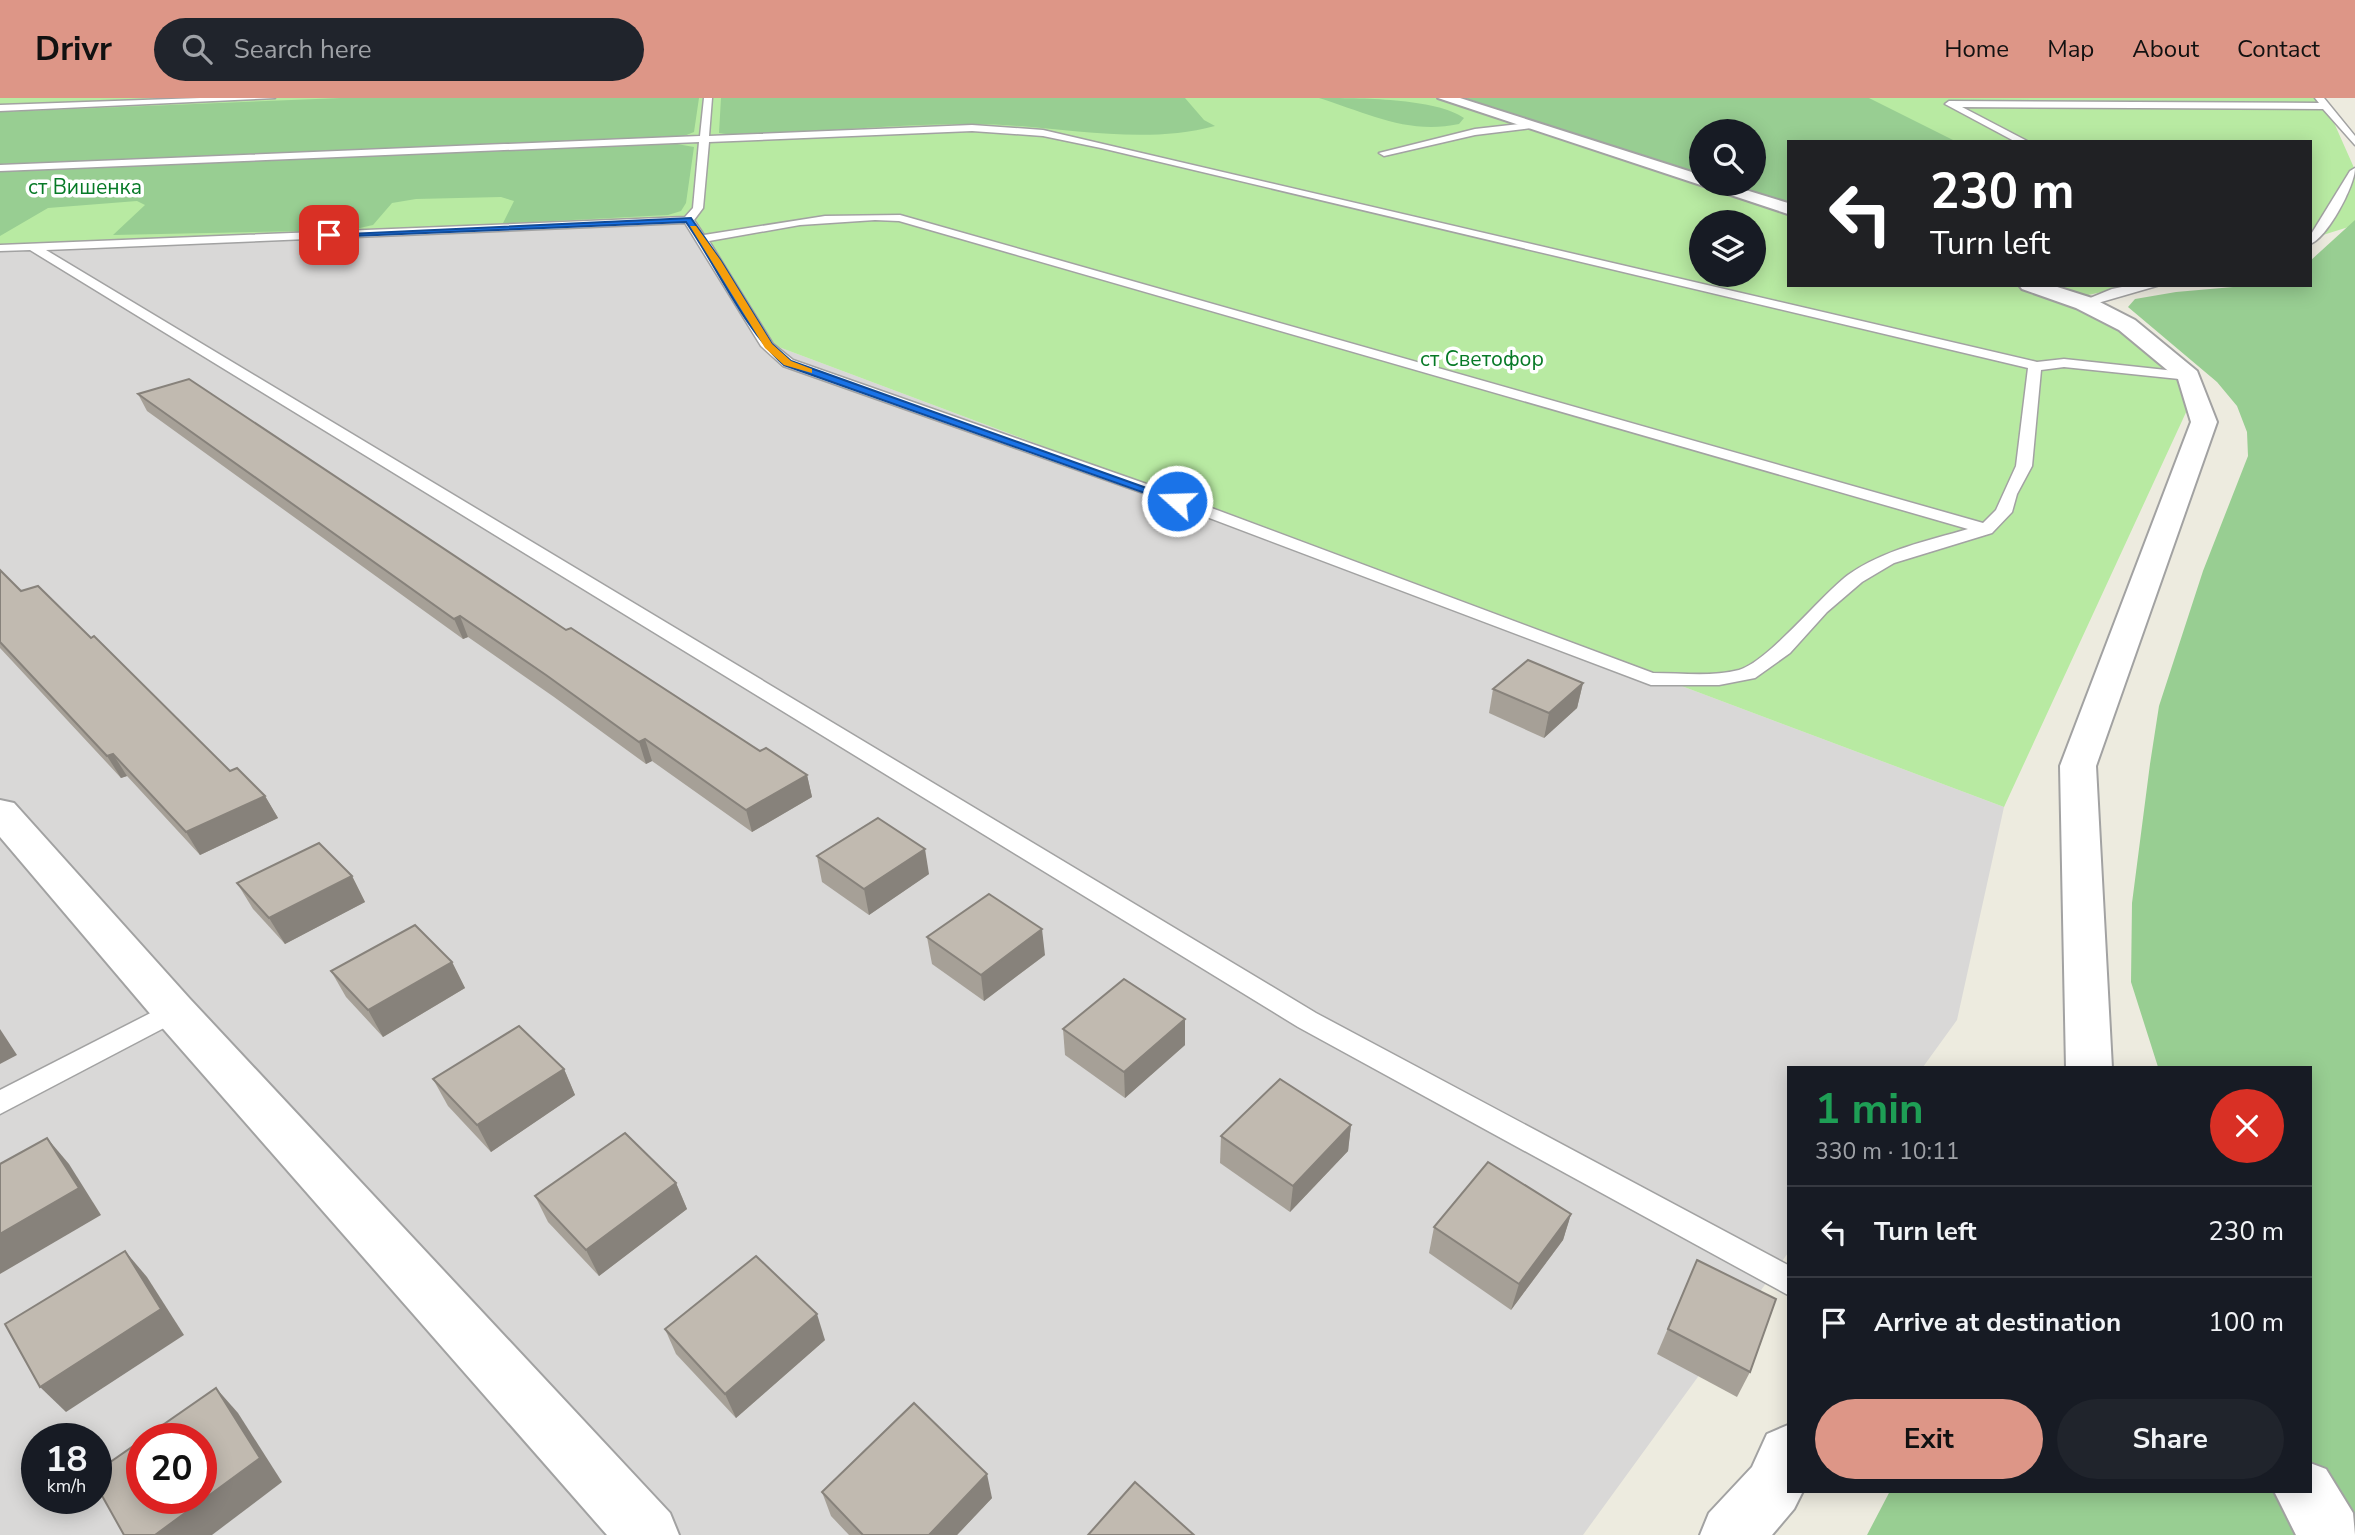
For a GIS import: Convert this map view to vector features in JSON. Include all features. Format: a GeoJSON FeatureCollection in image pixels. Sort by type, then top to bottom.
{"type":"FeatureCollection","features":[{"type":"Feature","properties":{"kind":"street"},"geometry":{"type":"LineString","coordinates":[[1445,98],[1689,177]]}},
{"type":"Feature","properties":{"kind":"street"},"geometry":{"type":"LineString","coordinates":[[1747,196],[1787,209]]}},
{"type":"Feature","properties":{"kind":"street"},"geometry":{"type":"LineString","coordinates":[[2035,287],[2084,303],[2127,325],[2189,376],[2204,422],[2078,766],[2089,1066]]}},
{"type":"Feature","properties":{"kind":"street"},"geometry":{"type":"LineString","coordinates":[[0,812],[174,1011],[648,1535]]}},
{"type":"Feature","properties":{"kind":"street"},"geometry":{"type":"LineString","coordinates":[[1731,1535],[1773,1488],[1787,1457]]}},
{"type":"Feature","properties":{"kind":"street"},"geometry":{"type":"LineString","coordinates":[[2305,1493],[2332,1535]]}},
{"type":"Feature","properties":{"kind":"lane"},"geometry":{"type":"LineString","coordinates":[[0,108],[271,98]]}},
{"type":"Feature","properties":{"kind":"lane"},"geometry":{"type":"LineString","coordinates":[[0,248],[688,220],[698,208],[708,98]]}},
{"type":"Feature","properties":{"kind":"lane"},"geometry":{"type":"LineString","coordinates":[[1935,98],[2020,140]]}},
{"type":"Feature","properties":{"kind":"lane"},"geometry":{"type":"LineString","coordinates":[[1949,104],[2322,102],[2355,142]]}},
{"type":"Feature","properties":{"kind":"lane"},"geometry":{"type":"LineString","coordinates":[[1384,153],[1475,132],[1528,126]]}},
{"type":"Feature","properties":{"kind":"lane"},"geometry":{"type":"LineString","coordinates":[[0,168],[972,128],[1043,133],[2037,366],[2064,363],[2189,376]]}},
{"type":"Feature","properties":{"kind":"lane"},"geometry":{"type":"LineString","coordinates":[[2312,240],[2317,236],[2355,171]]}},
{"type":"Feature","properties":{"kind":"lane"},"geometry":{"type":"LineString","coordinates":[[700,239],[833,219],[877,215],[900,218],[1986,529]]}},
{"type":"Feature","properties":{"kind":"lane"},"geometry":{"type":"LineString","coordinates":[[688,220],[717,261],[768,346],[788,363],[1153,491],[1651,679],[1719,679],[1748,674],[1783,649],[1820,608],[1856,578],[1888,559],[1986,529],[2004,512],[2009,494],[2024,466],[2032,372],[2037,366]]}},
{"type":"Feature","properties":{"kind":"lane"},"geometry":{"type":"LineString","coordinates":[[33,247],[1307,1020],[1787,1280]]}},
{"type":"Feature","properties":{"kind":"lane"},"geometry":{"type":"LineString","coordinates":[[2084,303],[2116,292],[2143,287]]}},
{"type":"Feature","properties":{"kind":"lane"},"geometry":{"type":"LineString","coordinates":[[0,1103],[174,1011]]}},
{"type":"Feature","properties":{"kind":"shaded area"},"geometry":{"type":"Polygon","coordinates":[[[692,222],[768,343],[2004,807],[1957,1020],[1924,1066],[1787,1066],[1787,1254],[1583,1535],[0,1535],[0,250],[692,222]]]}},
{"type":"Feature","properties":{"kind":"green space","name":"ст Светофор"},"geometry":{"type":"Polygon","coordinates":[[[0,98],[2323,98],[2355,170],[2355,225],[2312,238],[2312,140],[1787,140],[1787,287],[2124,287],[2066,300],[2146,340],[2194,395],[2004,807],[768,343],[692,222],[0,250],[0,98]]]}},
{"type":"Feature","properties":{"kind":"green space"},"geometry":{"type":"Polygon","coordinates":[[[341,98],[699,98],[694,132],[679,138],[0,164],[0,112],[341,98]]]}},
{"type":"Feature","properties":{"kind":"green space"},"geometry":{"type":"Polygon","coordinates":[[[721,98],[1185,98],[1204,120],[1215,126],[1155,135],[944,124],[739,136],[719,133],[721,98]]]}},
{"type":"Feature","properties":{"kind":"green space"},"geometry":{"type":"Polygon","coordinates":[[[1319,98],[1416,103],[1451,111],[1464,118],[1459,124],[1440,127],[1405,125],[1319,98]]]}},
{"type":"Feature","properties":{"kind":"green space"},"geometry":{"type":"Polygon","coordinates":[[[1465,98],[1869,98],[1953,140],[1787,140],[1787,202],[1766,195],[1766,119],[1689,119],[1689,170],[1465,98]]]}},
{"type":"Feature","properties":{"kind":"green space","name":"ст Вишенка"},"geometry":{"type":"Polygon","coordinates":[[[677,144],[694,147],[686,203],[681,211],[668,215],[503,223],[514,201],[501,197],[416,199],[392,203],[373,225],[351,230],[113,235],[145,205],[137,201],[48,208],[0,236],[0,171],[677,144]]]}},
{"type":"Feature","properties":{"kind":"green space"},"geometry":{"type":"Polygon","coordinates":[[[2355,220],[2355,1535],[1867,1535],[1889,1493],[2312,1493],[2312,1066],[2158,1066],[2131,982],[2132,903],[2159,706],[2203,571],[2248,456],[2247,432],[2237,406],[2217,382],[2128,307],[2135,299],[2176,292],[2233,287],[2312,287],[2312,259],[2355,220]]]}},
{"type":"Feature","properties":{"kind":"building"},"geometry":{"type":"Polygon","coordinates":[[[189,379],[566,630],[571,628],[760,751],[766,748],[807,775],[746,810],[645,739],[639,742],[460,616],[454,619],[138,394],[189,379]]]}},
{"type":"Feature","properties":{"kind":"building"},"geometry":{"type":"Polygon","coordinates":[[[0,570],[21,591],[38,586],[91,638],[94,636],[230,771],[237,768],[265,796],[186,832],[113,754],[107,756],[0,642],[0,570]]]}},
{"type":"Feature","properties":{"kind":"building"},"geometry":{"type":"Polygon","coordinates":[[[1528,660],[1583,683],[1549,713],[1493,689],[1528,660]]]}},
{"type":"Feature","properties":{"kind":"building"},"geometry":{"type":"Polygon","coordinates":[[[878,818],[925,849],[864,889],[817,856],[878,818]]]}},
{"type":"Feature","properties":{"kind":"building"},"geometry":{"type":"Polygon","coordinates":[[[319,843],[352,876],[269,918],[237,883],[319,843]]]}},
{"type":"Feature","properties":{"kind":"building"},"geometry":{"type":"Polygon","coordinates":[[[989,894],[1042,929],[981,975],[927,937],[989,894]]]}},
{"type":"Feature","properties":{"kind":"building"},"geometry":{"type":"Polygon","coordinates":[[[415,925],[452,962],[368,1010],[331,971],[415,925]]]}},
{"type":"Feature","properties":{"kind":"building"},"geometry":{"type":"Polygon","coordinates":[[[1124,979],[1185,1019],[1124,1072],[1063,1029],[1124,979]]]}},
{"type":"Feature","properties":{"kind":"building"},"geometry":{"type":"Polygon","coordinates":[[[519,1026],[564,1069],[477,1125],[433,1079],[519,1026]]]}},
{"type":"Feature","properties":{"kind":"building"},"geometry":{"type":"Polygon","coordinates":[[[1280,1079],[1351,1125],[1293,1186],[1221,1136],[1280,1079]]]}},
{"type":"Feature","properties":{"kind":"building"},"geometry":{"type":"Polygon","coordinates":[[[625,1133],[676,1183],[586,1250],[535,1196],[625,1133]]]}},
{"type":"Feature","properties":{"kind":"building"},"geometry":{"type":"Polygon","coordinates":[[[47,1138],[79,1188],[0,1234],[0,1164],[47,1138]]]}},
{"type":"Feature","properties":{"kind":"building"},"geometry":{"type":"Polygon","coordinates":[[[1488,1162],[1571,1214],[1519,1284],[1434,1227],[1488,1162]]]}},
{"type":"Feature","properties":{"kind":"building"},"geometry":{"type":"Polygon","coordinates":[[[125,1251],[161,1309],[40,1387],[5,1324],[125,1251]]]}},
{"type":"Feature","properties":{"kind":"building"},"geometry":{"type":"Polygon","coordinates":[[[756,1256],[817,1314],[725,1394],[665,1329],[756,1256]]]}},
{"type":"Feature","properties":{"kind":"building"},"geometry":{"type":"Polygon","coordinates":[[[1697,1260],[1776,1299],[1750,1372],[1668,1329],[1697,1260]]]}},
{"type":"Feature","properties":{"kind":"building"},"geometry":{"type":"Polygon","coordinates":[[[216,1388],[260,1458],[217,1490],[217,1423],[166,1423],[216,1388]]]}},
{"type":"Feature","properties":{"kind":"building"},"geometry":{"type":"Polygon","coordinates":[[[914,1403],[987,1474],[929,1535],[863,1535],[822,1492],[914,1403]]]}},
{"type":"Feature","properties":{"kind":"building"},"geometry":{"type":"Polygon","coordinates":[[[126,1451],[126,1514],[184,1514],[155,1535],[124,1535],[112,1514],[112,1461],[126,1451]]]}},
{"type":"Feature","properties":{"kind":"building"},"geometry":{"type":"Polygon","coordinates":[[[1135,1482],[1194,1535],[1088,1535],[1135,1482]]]}},
{"type":"Feature","properties":{"kind":"slow traffic"},"geometry":{"type":"LineString","coordinates":[[693,227],[717,261],[768,346],[788,363],[809,371]]}},
{"type":"Feature","properties":{"kind":"route"},"geometry":{"type":"LineString","coordinates":[[329,235],[688,220],[717,261],[768,346],[788,363],[1177,501]]}}]}
